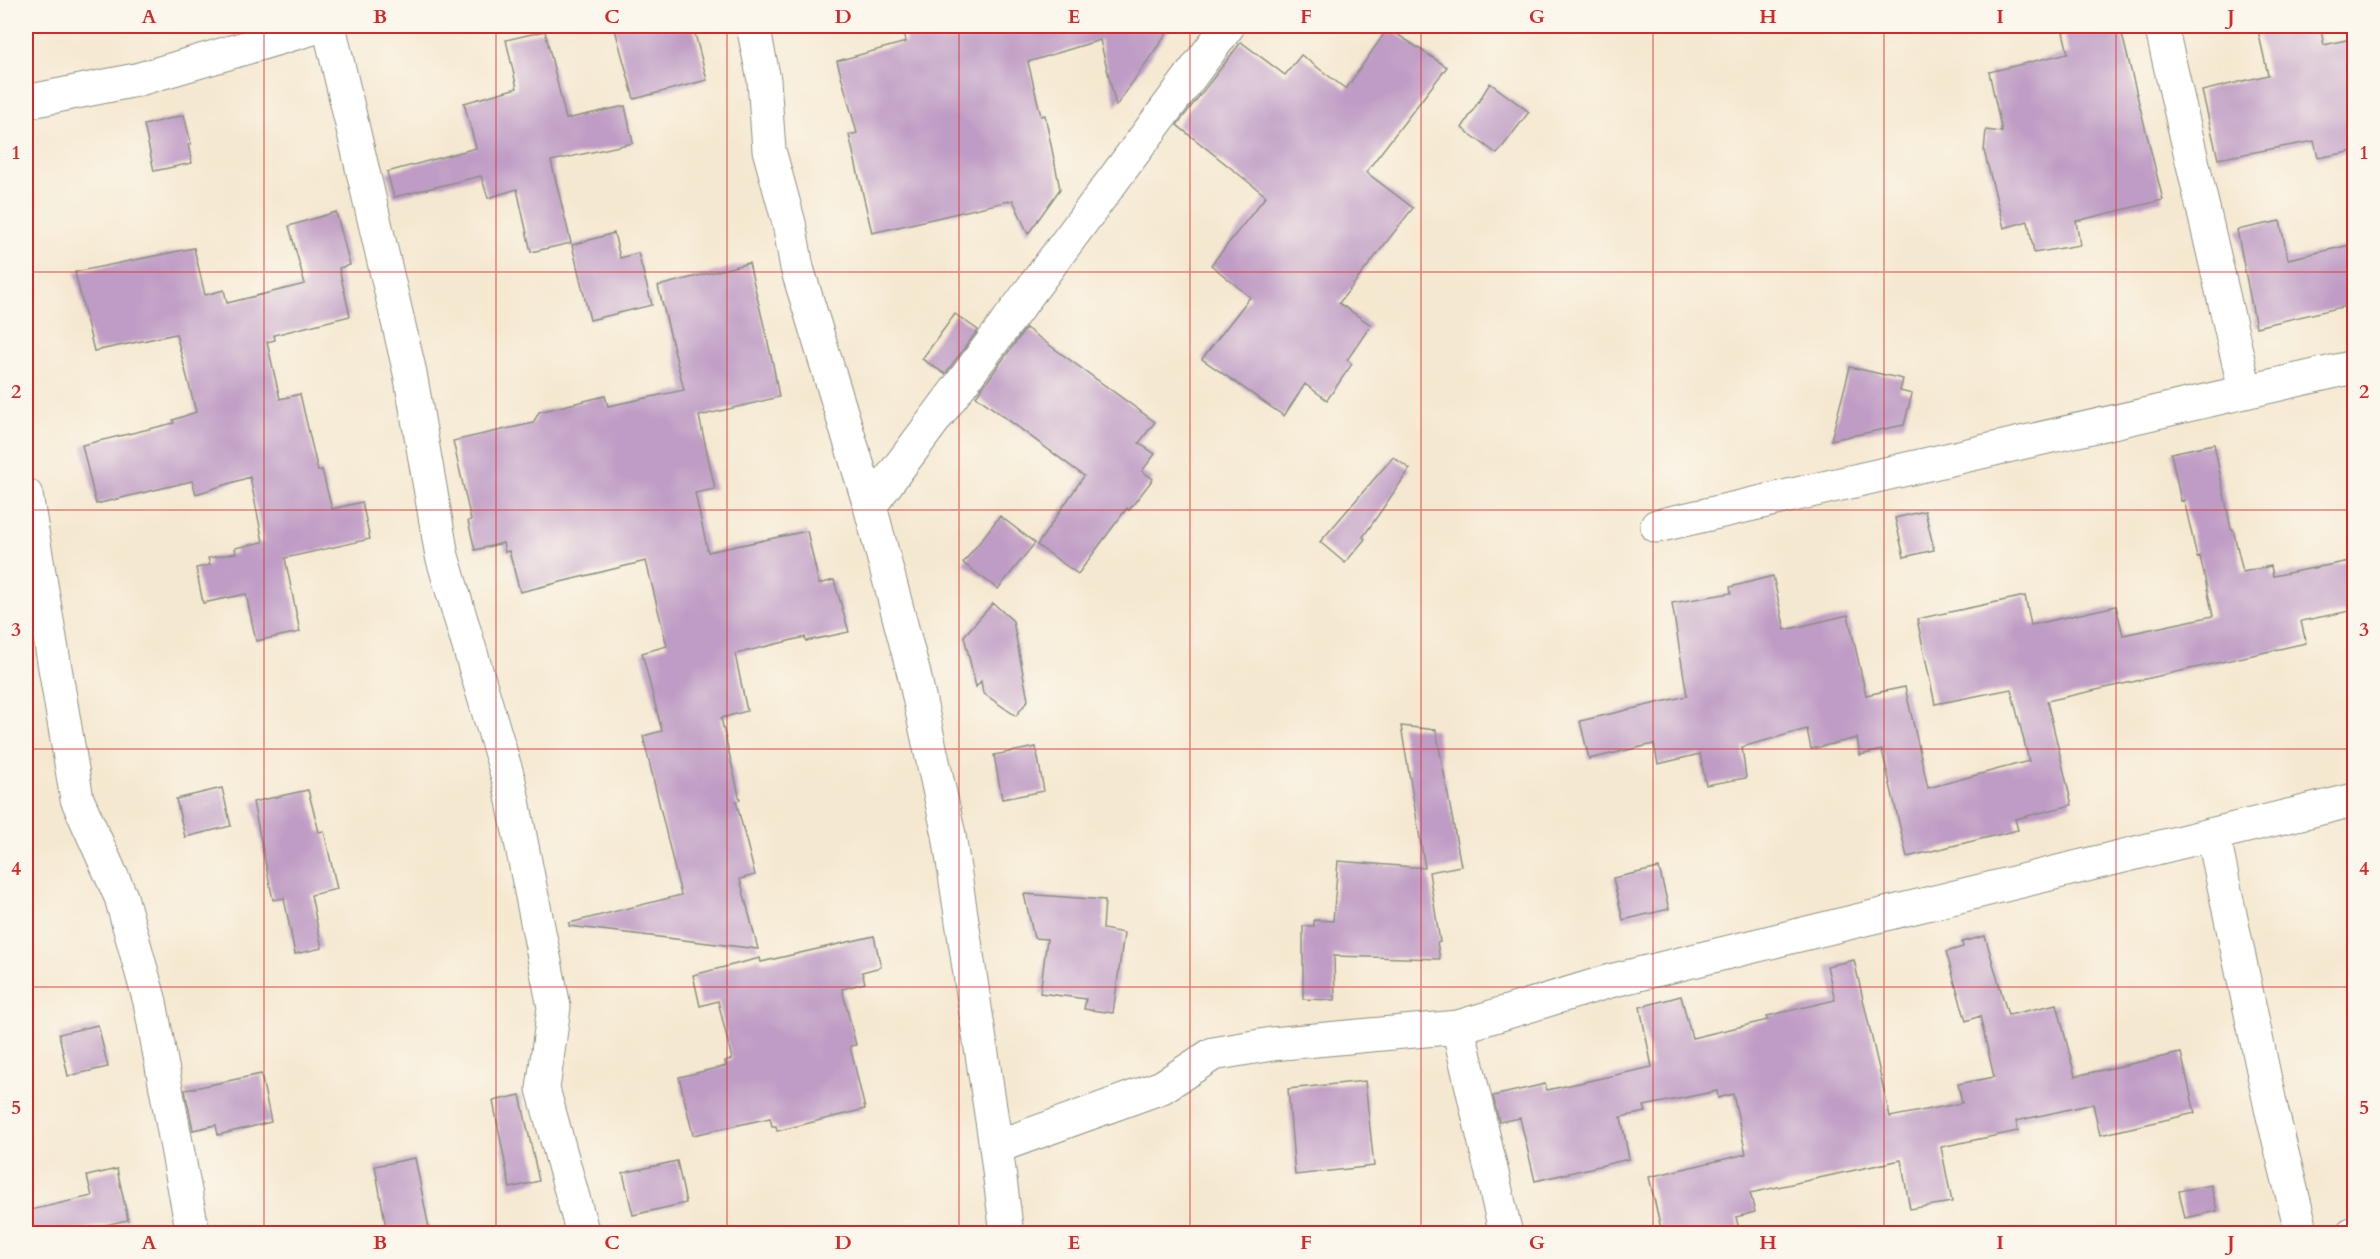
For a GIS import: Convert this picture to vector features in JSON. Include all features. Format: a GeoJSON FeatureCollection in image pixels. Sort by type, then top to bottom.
{"type":"FeatureCollection","features":[{"type":"Feature","properties":{"kind":"street"},"geometry":{"type":"LineString","coordinates":[[26,102],[136,80],[320,26]]}},
{"type":"Feature","properties":{"kind":"street"},"geometry":{"type":"LineString","coordinates":[[329,26],[410,373],[442,556],[510,781],[554,1007],[543,1089],[583,1233]]}},
{"type":"Feature","properties":{"kind":"street"},"geometry":{"type":"LineString","coordinates":[[753,26],[764,80],[770,150],[789,223],[797,268],[870,506],[914,674],[950,835],[1007,1233]]}},
{"type":"Feature","properties":{"kind":"street"},"geometry":{"type":"LineString","coordinates":[[2161,26],[2245,390]]}},
{"type":"Feature","properties":{"kind":"street"},"geometry":{"type":"LineString","coordinates":[[870,506],[1219,31]]}},
{"type":"Feature","properties":{"kind":"street"},"geometry":{"type":"LineString","coordinates":[[1657,526],[2355,366]]}},
{"type":"Feature","properties":{"kind":"street"},"geometry":{"type":"LineString","coordinates":[[26,495],[77,799],[122,897],[150,1002],[193,1233]]}},
{"type":"Feature","properties":{"kind":"street"},"geometry":{"type":"LineString","coordinates":[[996,1147],[1162,1088],[1213,1054],[1272,1044],[1458,1027],[1610,981],[2355,800]]}},
{"type":"Feature","properties":{"kind":"street"},"geometry":{"type":"LineString","coordinates":[[2213,834],[2271,1108],[2302,1233]]}},
{"type":"Feature","properties":{"kind":"street"},"geometry":{"type":"LineString","coordinates":[[1458,1027],[1506,1233]]}},
{"type":"Feature","properties":{"kind":"building"},"geometry":{"type":"Polygon","coordinates":[[[614,26],[693,26],[707,80],[634,99],[614,26]]]}},
{"type":"Feature","properties":{"kind":"building"},"geometry":{"type":"Polygon","coordinates":[[[903,26],[1172,26],[1116,106],[1100,40],[1028,62],[1041,116],[1045,115],[1060,189],[1028,234],[1013,200],[872,233],[849,135],[857,133],[837,61],[906,42],[903,26]]]}},
{"type":"Feature","properties":{"kind":"building"},"geometry":{"type":"Polygon","coordinates":[[[2092,26],[2120,26],[2163,200],[2076,221],[2080,245],[2034,253],[2028,221],[2004,228],[1984,151],[1986,130],[2002,132],[1989,72],[2068,53],[2063,32],[2092,26]]]}},
{"type":"Feature","properties":{"kind":"building"},"geometry":{"type":"Polygon","coordinates":[[[2257,26],[2320,26],[2324,45],[2355,38],[2355,151],[2318,158],[2314,141],[2218,159],[2202,91],[2268,75],[2257,26]]]}},
{"type":"Feature","properties":{"kind":"building"},"geometry":{"type":"Polygon","coordinates":[[[1388,28],[1447,67],[1366,172],[1413,208],[1339,303],[1371,325],[1347,360],[1352,364],[1327,400],[1305,384],[1284,416],[1202,359],[1250,297],[1211,265],[1266,196],[1177,125],[1241,42],[1285,75],[1301,55],[1346,89],[1388,28]]]}},
{"type":"Feature","properties":{"kind":"building"},"geometry":{"type":"Polygon","coordinates":[[[545,31],[566,119],[625,106],[633,143],[551,161],[571,243],[531,252],[517,189],[488,198],[481,176],[394,197],[387,172],[476,148],[464,103],[517,88],[506,40],[545,31]]]}},
{"type":"Feature","properties":{"kind":"building"},"geometry":{"type":"Polygon","coordinates":[[[1490,83],[1529,112],[1497,154],[1462,128],[1490,83]]]}},
{"type":"Feature","properties":{"kind":"building"},"geometry":{"type":"Polygon","coordinates":[[[184,115],[191,144],[188,145],[192,163],[154,171],[144,125],[184,115]]]}},
{"type":"Feature","properties":{"kind":"building"},"geometry":{"type":"Polygon","coordinates":[[[336,212],[350,265],[339,268],[350,316],[274,335],[275,340],[267,342],[280,399],[300,394],[318,471],[322,470],[332,509],[362,502],[370,539],[285,558],[300,632],[256,641],[246,594],[203,603],[196,568],[210,565],[208,558],[236,553],[235,548],[263,542],[250,477],[196,494],[192,481],[96,504],[82,445],[174,423],[173,420],[196,412],[176,334],[94,351],[75,272],[194,248],[205,295],[224,290],[227,303],[305,284],[289,226],[336,212]]]}},
{"type":"Feature","properties":{"kind":"building"},"geometry":{"type":"Polygon","coordinates":[[[2280,221],[2288,259],[2355,244],[2355,304],[2256,327],[2237,230],[2280,221]]]}},
{"type":"Feature","properties":{"kind":"building"},"geometry":{"type":"Polygon","coordinates":[[[614,233],[620,258],[638,253],[652,305],[590,320],[572,245],[614,233]]]}},
{"type":"Feature","properties":{"kind":"building"},"geometry":{"type":"Polygon","coordinates":[[[749,263],[779,397],[699,416],[715,489],[695,493],[708,552],[807,531],[819,584],[834,580],[849,632],[806,641],[805,637],[735,654],[747,711],[721,718],[740,800],[736,801],[755,875],[740,879],[758,949],[569,926],[569,923],[681,895],[643,736],[662,731],[642,653],[667,646],[646,561],[520,592],[509,551],[505,552],[503,543],[475,550],[468,521],[471,520],[453,441],[533,423],[539,412],[605,396],[608,406],[684,390],[658,286],[749,263]]]}},
{"type":"Feature","properties":{"kind":"building"},"geometry":{"type":"Polygon","coordinates":[[[955,314],[978,330],[945,374],[922,359],[955,314]]]}},
{"type":"Feature","properties":{"kind":"building"},"geometry":{"type":"Polygon","coordinates":[[[1026,328],[1155,422],[1139,443],[1155,454],[1142,471],[1153,479],[1129,510],[1127,508],[1078,574],[1037,545],[1084,476],[976,396],[1026,328]]]}},
{"type":"Feature","properties":{"kind":"building"},"geometry":{"type":"Polygon","coordinates":[[[1850,367],[1903,379],[1900,391],[1912,394],[1904,425],[1831,440],[1850,367]]]}},
{"type":"Feature","properties":{"kind":"building"},"geometry":{"type":"Polygon","coordinates":[[[2214,444],[2231,529],[2233,529],[2243,572],[2271,566],[2273,576],[2355,560],[2355,610],[2301,621],[2306,643],[2047,701],[2072,805],[2015,819],[2018,830],[1907,857],[1882,750],[1860,755],[1857,738],[1811,749],[1807,729],[1742,747],[1746,778],[1706,785],[1700,754],[1658,764],[1654,744],[1589,759],[1580,721],[1687,696],[1672,603],[1731,593],[1730,587],[1773,576],[1785,630],[1848,615],[1866,695],[1905,687],[1928,788],[2029,761],[2011,689],[1935,704],[1917,619],[2025,596],[2031,625],[2116,606],[2123,635],[2213,616],[2200,556],[2197,557],[2184,500],[2181,501],[2171,453],[2214,444]]]}},
{"type":"Feature","properties":{"kind":"building"},"geometry":{"type":"Polygon","coordinates":[[[1393,457],[1410,469],[1363,537],[1365,539],[1345,563],[1320,542],[1393,457]]]}},
{"type":"Feature","properties":{"kind":"building"},"geometry":{"type":"Polygon","coordinates":[[[1925,511],[1934,550],[1904,557],[1895,518],[1925,511]]]}},
{"type":"Feature","properties":{"kind":"building"},"geometry":{"type":"Polygon","coordinates":[[[1000,516],[1035,543],[998,589],[963,563],[1000,516]]]}},
{"type":"Feature","properties":{"kind":"building"},"geometry":{"type":"Polygon","coordinates":[[[993,603],[1013,621],[1028,700],[1016,716],[983,693],[981,681],[976,687],[964,636],[993,603]]]}},
{"type":"Feature","properties":{"kind":"building"},"geometry":{"type":"Polygon","coordinates":[[[1401,726],[1436,730],[1461,866],[1429,872],[1440,942],[1437,943],[1440,959],[1334,956],[1335,1000],[1303,999],[1303,926],[1314,926],[1314,920],[1333,921],[1338,861],[1425,868],[1401,726]]]}},
{"type":"Feature","properties":{"kind":"building"},"geometry":{"type":"Polygon","coordinates":[[[1036,747],[1044,791],[1002,799],[994,755],[1036,747]]]}},
{"type":"Feature","properties":{"kind":"building"},"geometry":{"type":"Polygon","coordinates":[[[222,788],[231,826],[185,837],[176,799],[222,788]]]}},
{"type":"Feature","properties":{"kind":"building"},"geometry":{"type":"Polygon","coordinates":[[[308,790],[319,832],[324,831],[337,889],[311,895],[322,948],[295,954],[284,898],[273,900],[253,802],[308,790]]]}},
{"type":"Feature","properties":{"kind":"building"},"geometry":{"type":"Polygon","coordinates":[[[1659,868],[1669,909],[1623,920],[1613,878],[1659,868]]]}},
{"type":"Feature","properties":{"kind":"building"},"geometry":{"type":"Polygon","coordinates":[[[1024,894],[1105,900],[1103,929],[1124,933],[1113,1013],[1084,1009],[1086,999],[1040,993],[1047,939],[1034,938],[1024,894]]]}},
{"type":"Feature","properties":{"kind":"building"},"geometry":{"type":"Polygon","coordinates":[[[874,936],[881,967],[862,972],[865,983],[842,989],[856,1045],[850,1046],[865,1109],[777,1131],[776,1126],[772,1126],[770,1118],[693,1135],[679,1077],[726,1066],[725,1061],[732,1059],[718,1001],[700,1006],[693,975],[760,958],[761,962],[874,936]]]}},
{"type":"Feature","properties":{"kind":"building"},"geometry":{"type":"Polygon","coordinates":[[[1985,936],[2008,1015],[2057,1004],[2075,1076],[2181,1053],[2195,1113],[2100,1135],[2093,1104],[2016,1121],[2018,1131],[1941,1147],[1952,1202],[1910,1209],[1901,1160],[1750,1193],[1755,1212],[1736,1217],[1740,1233],[1662,1233],[1649,1177],[1746,1154],[1733,1094],[1718,1098],[1717,1091],[1644,1106],[1646,1112],[1621,1117],[1629,1159],[1535,1181],[1520,1118],[1499,1122],[1493,1096],[1545,1084],[1547,1090],[1652,1067],[1640,1007],[1681,996],[1692,1038],[1768,1020],[1767,1016],[1835,1000],[1827,966],[1854,960],[1890,1117],[1962,1103],[1958,1084],[1994,1077],[1980,1016],[1966,1021],[1946,952],[1963,947],[1962,942],[1985,936]]]}},
{"type":"Feature","properties":{"kind":"building"},"geometry":{"type":"Polygon","coordinates":[[[98,1025],[108,1067],[68,1076],[59,1034],[98,1025]]]}},
{"type":"Feature","properties":{"kind":"building"},"geometry":{"type":"Polygon","coordinates":[[[261,1074],[271,1122],[218,1135],[216,1125],[193,1130],[185,1090],[261,1074]]]}},
{"type":"Feature","properties":{"kind":"building"},"geometry":{"type":"Polygon","coordinates":[[[1365,1081],[1374,1166],[1295,1175],[1288,1089],[1365,1081]]]}},
{"type":"Feature","properties":{"kind":"building"},"geometry":{"type":"Polygon","coordinates":[[[520,1095],[539,1181],[510,1188],[493,1101],[520,1095]]]}},
{"type":"Feature","properties":{"kind":"building"},"geometry":{"type":"Polygon","coordinates":[[[415,1158],[430,1233],[387,1233],[375,1166],[415,1158]]]}},
{"type":"Feature","properties":{"kind":"building"},"geometry":{"type":"Polygon","coordinates":[[[677,1161],[686,1203],[633,1215],[623,1173],[677,1161]]]}},
{"type":"Feature","properties":{"kind":"building"},"geometry":{"type":"Polygon","coordinates":[[[117,1169],[128,1220],[68,1233],[26,1233],[26,1211],[92,1196],[87,1176],[117,1169]]]}},
{"type":"Feature","properties":{"kind":"building"},"geometry":{"type":"Polygon","coordinates":[[[2211,1185],[2217,1211],[2185,1218],[2179,1191],[2211,1185]]]}}]}
